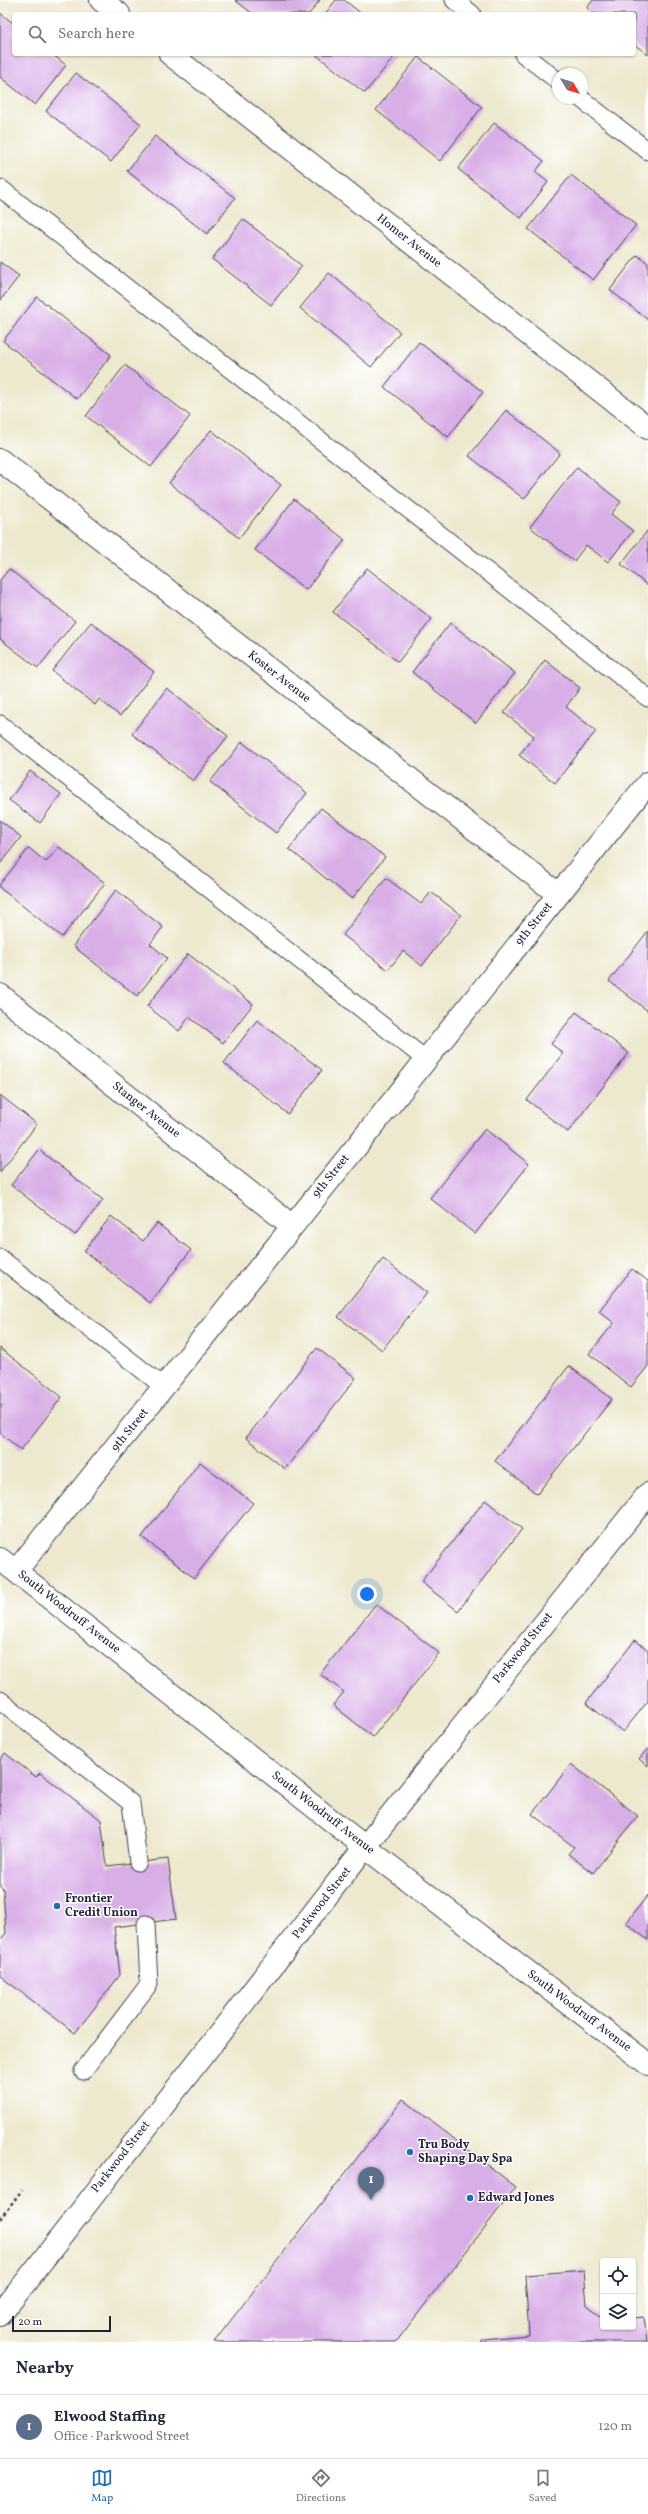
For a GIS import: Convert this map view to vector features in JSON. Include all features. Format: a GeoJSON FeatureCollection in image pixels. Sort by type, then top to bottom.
{"type":"FeatureCollection","features":[{"type":"Feature","properties":{"kind":"street"},"geometry":{"type":"LineString","coordinates":[[101,0],[116,12]]}},
{"type":"Feature","properties":{"kind":"street","name":"Homer Avenue"},"geometry":{"type":"LineString","coordinates":[[173,56],[648,428]]}},
{"type":"Feature","properties":{"kind":"street","name":"Koster Avenue"},"geometry":{"type":"LineString","coordinates":[[0,460],[558,894]]}},
{"type":"Feature","properties":{"kind":"street","name":"9th Street"},"geometry":{"type":"LineString","coordinates":[[8,1565],[164,1387],[291,1225],[648,782]]}},
{"type":"Feature","properties":{"kind":"street","name":"Stanger Avenue"},"geometry":{"type":"LineString","coordinates":[[0,994],[291,1225]]}},
{"type":"Feature","properties":{"kind":"street","name":"Parkwood Street"},"geometry":{"type":"LineString","coordinates":[[0,2315],[365,1847],[648,1494]]}},
{"type":"Feature","properties":{"kind":"street","name":"South Woodruff Avenue"},"geometry":{"type":"LineString","coordinates":[[8,1565],[365,1847],[648,2064]]}},
{"type":"Feature","properties":{"kind":"lane"},"geometry":{"type":"LineString","coordinates":[[454,0],[469,12]]}},
{"type":"Feature","properties":{"kind":"lane"},"geometry":{"type":"LineString","coordinates":[[526,56],[552,76]]}},
{"type":"Feature","properties":{"kind":"lane"},"geometry":{"type":"LineString","coordinates":[[588,104],[648,151]]}},
{"type":"Feature","properties":{"kind":"lane"},"geometry":{"type":"LineString","coordinates":[[0,188],[648,698]]}},
{"type":"Feature","properties":{"kind":"lane"},"geometry":{"type":"LineString","coordinates":[[0,724],[425,1059]]}},
{"type":"Feature","properties":{"kind":"lane"},"geometry":{"type":"LineString","coordinates":[[0,1258],[164,1387]]}},
{"type":"Feature","properties":{"kind":"lane"},"geometry":{"type":"LineString","coordinates":[[0,1700],[131,1803],[138,1862]]}},
{"type":"Feature","properties":{"kind":"lane"},"geometry":{"type":"LineString","coordinates":[[83,2071],[149,1984],[146,1924]]}},
{"type":"Feature","properties":{"kind":"path"},"geometry":{"type":"LineString","coordinates":[[0,2220],[22,2190]]}},
{"type":"Feature","properties":{"kind":"building"},"geometry":{"type":"Polygon","coordinates":[[[235,0],[320,0],[311,12],[250,12],[235,0]]]}},
{"type":"Feature","properties":{"kind":"building"},"geometry":{"type":"Polygon","coordinates":[[[336,0],[344,0],[359,12],[327,12],[336,0]]]}},
{"type":"Feature","properties":{"kind":"building"},"geometry":{"type":"Polygon","coordinates":[[[593,0],[648,0],[648,55],[636,46],[636,12],[592,12],[587,8],[593,0]]]}},
{"type":"Feature","properties":{"kind":"building"},"geometry":{"type":"Polygon","coordinates":[[[0,13],[12,22],[12,56],[55,56],[66,65],[35,105],[0,77],[0,13]]]}},
{"type":"Feature","properties":{"kind":"building"},"geometry":{"type":"Polygon","coordinates":[[[318,56],[394,56],[365,93],[318,56]]]}},
{"type":"Feature","properties":{"kind":"building"},"geometry":{"type":"Polygon","coordinates":[[[418,57],[482,107],[440,161],[376,110],[418,57]]]}},
{"type":"Feature","properties":{"kind":"building"},"geometry":{"type":"Polygon","coordinates":[[[76,73],[141,124],[111,162],[46,111],[76,73]]]}},
{"type":"Feature","properties":{"kind":"building"},"geometry":{"type":"Polygon","coordinates":[[[494,123],[544,161],[535,172],[548,182],[521,218],[458,169],[494,123]]]}},
{"type":"Feature","properties":{"kind":"building"},"geometry":{"type":"Polygon","coordinates":[[[155,136],[235,198],[207,234],[127,171],[155,136]]]}},
{"type":"Feature","properties":{"kind":"building"},"geometry":{"type":"Polygon","coordinates":[[[571,175],[636,225],[593,280],[528,229],[571,175]]]}},
{"type":"Feature","properties":{"kind":"building"},"geometry":{"type":"Polygon","coordinates":[[[243,219],[302,266],[271,305],[212,259],[243,219]]]}},
{"type":"Feature","properties":{"kind":"building"},"geometry":{"type":"Polygon","coordinates":[[[637,255],[648,263],[648,320],[610,290],[637,255]]]}},
{"type":"Feature","properties":{"kind":"building"},"geometry":{"type":"Polygon","coordinates":[[[0,262],[19,276],[0,301],[0,262]]]}},
{"type":"Feature","properties":{"kind":"building"},"geometry":{"type":"Polygon","coordinates":[[[329,273],[400,332],[371,367],[300,308],[329,273]]]}},
{"type":"Feature","properties":{"kind":"building"},"geometry":{"type":"Polygon","coordinates":[[[37,297],[111,355],[77,399],[3,341],[37,297]]]}},
{"type":"Feature","properties":{"kind":"building"},"geometry":{"type":"Polygon","coordinates":[[[419,342],[483,392],[448,437],[384,387],[419,342]]]}},
{"type":"Feature","properties":{"kind":"building"},"geometry":{"type":"Polygon","coordinates":[[[125,365],[190,416],[151,467],[86,416],[125,365]]]}},
{"type":"Feature","properties":{"kind":"building"},"geometry":{"type":"Polygon","coordinates":[[[506,410],[560,453],[524,499],[469,456],[506,410]]]}},
{"type":"Feature","properties":{"kind":"building"},"geometry":{"type":"Polygon","coordinates":[[[211,430],[281,485],[239,538],[169,483],[211,430]]]}},
{"type":"Feature","properties":{"kind":"building"},"geometry":{"type":"Polygon","coordinates":[[[577,467],[621,502],[611,514],[633,531],[608,562],[586,545],[574,561],[530,527],[577,467]]]}},
{"type":"Feature","properties":{"kind":"building"},"geometry":{"type":"Polygon","coordinates":[[[294,499],[345,540],[306,590],[255,550],[294,499]]]}},
{"type":"Feature","properties":{"kind":"building"},"geometry":{"type":"Polygon","coordinates":[[[648,530],[648,586],[621,564],[648,530]]]}},
{"type":"Feature","properties":{"kind":"building"},"geometry":{"type":"Polygon","coordinates":[[[367,568],[432,619],[398,662],[333,612],[367,568]]]}},
{"type":"Feature","properties":{"kind":"building"},"geometry":{"type":"Polygon","coordinates":[[[9,569],[75,621],[38,668],[0,639],[0,580],[9,569]]]}},
{"type":"Feature","properties":{"kind":"building"},"geometry":{"type":"Polygon","coordinates":[[[91,622],[154,672],[120,716],[99,699],[95,705],[52,671],[91,622]]]}},
{"type":"Feature","properties":{"kind":"building"},"geometry":{"type":"Polygon","coordinates":[[[450,623],[515,673],[476,723],[412,672],[450,623]]]}},
{"type":"Feature","properties":{"kind":"building"},"geometry":{"type":"Polygon","coordinates":[[[545,660],[580,688],[566,707],[596,731],[555,783],[519,755],[534,736],[504,713],[545,660]]]}},
{"type":"Feature","properties":{"kind":"building"},"geometry":{"type":"Polygon","coordinates":[[[167,688],[228,736],[193,781],[132,734],[167,688]]]}},
{"type":"Feature","properties":{"kind":"building"},"geometry":{"type":"Polygon","coordinates":[[[242,742],[307,793],[276,833],[210,782],[242,742]]]}},
{"type":"Feature","properties":{"kind":"building"},"geometry":{"type":"Polygon","coordinates":[[[30,771],[61,794],[40,823],[9,800],[30,771]]]}},
{"type":"Feature","properties":{"kind":"building"},"geometry":{"type":"Polygon","coordinates":[[[321,808],[385,857],[352,899],[289,849],[321,808]]]}},
{"type":"Feature","properties":{"kind":"building"},"geometry":{"type":"Polygon","coordinates":[[[0,820],[21,837],[0,864],[0,820]]]}},
{"type":"Feature","properties":{"kind":"building"},"geometry":{"type":"Polygon","coordinates":[[[59,847],[105,883],[62,937],[0,888],[0,884],[29,848],[46,862],[59,847]]]}},
{"type":"Feature","properties":{"kind":"building"},"geometry":{"type":"Polygon","coordinates":[[[386,878],[421,904],[431,892],[461,915],[422,966],[403,951],[388,970],[343,935],[386,878]]]}},
{"type":"Feature","properties":{"kind":"building"},"geometry":{"type":"Polygon","coordinates":[[[116,890],[163,927],[150,944],[167,958],[137,996],[73,946],[116,890]]]}},
{"type":"Feature","properties":{"kind":"building"},"geometry":{"type":"Polygon","coordinates":[[[648,931],[648,1011],[609,981],[648,931]]]}},
{"type":"Feature","properties":{"kind":"building"},"geometry":{"type":"Polygon","coordinates":[[[188,954],[253,1004],[223,1043],[189,1017],[179,1031],[147,1006],[188,954]]]}},
{"type":"Feature","properties":{"kind":"building"},"geometry":{"type":"Polygon","coordinates":[[[576,1012],[629,1053],[568,1132],[527,1100],[563,1053],[551,1044],[576,1012]]]}},
{"type":"Feature","properties":{"kind":"building"},"geometry":{"type":"Polygon","coordinates":[[[257,1020],[322,1070],[288,1114],[224,1063],[257,1020]]]}},
{"type":"Feature","properties":{"kind":"building"},"geometry":{"type":"Polygon","coordinates":[[[0,1095],[37,1124],[0,1172],[0,1095]]]}},
{"type":"Feature","properties":{"kind":"building"},"geometry":{"type":"Polygon","coordinates":[[[485,1129],[529,1164],[475,1234],[430,1198],[485,1129]]]}},
{"type":"Feature","properties":{"kind":"building"},"geometry":{"type":"Polygon","coordinates":[[[39,1150],[103,1200],[75,1235],[11,1185],[39,1150]]]}},
{"type":"Feature","properties":{"kind":"building"},"geometry":{"type":"Polygon","coordinates":[[[111,1216],[143,1241],[157,1223],[191,1250],[150,1303],[84,1251],[111,1216]]]}},
{"type":"Feature","properties":{"kind":"building"},"geometry":{"type":"Polygon","coordinates":[[[383,1259],[427,1293],[382,1350],[338,1317],[383,1259]]]}},
{"type":"Feature","properties":{"kind":"building"},"geometry":{"type":"Polygon","coordinates":[[[632,1269],[648,1281],[648,1366],[631,1387],[589,1354],[614,1323],[599,1311],[632,1269]]]}},
{"type":"Feature","properties":{"kind":"building"},"geometry":{"type":"Polygon","coordinates":[[[0,1348],[62,1397],[21,1450],[0,1433],[0,1409],[2,1406],[0,1404],[0,1348]]]}},
{"type":"Feature","properties":{"kind":"building"},"geometry":{"type":"Polygon","coordinates":[[[317,1348],[356,1378],[285,1469],[246,1438],[317,1348]]]}},
{"type":"Feature","properties":{"kind":"building"},"geometry":{"type":"Polygon","coordinates":[[[569,1366],[612,1399],[537,1494],[495,1461],[569,1366]]]}},
{"type":"Feature","properties":{"kind":"building"},"geometry":{"type":"Polygon","coordinates":[[[200,1462],[253,1503],[194,1578],[142,1537],[200,1462]]]}},
{"type":"Feature","properties":{"kind":"building"},"geometry":{"type":"Polygon","coordinates":[[[485,1500],[522,1529],[458,1611],[421,1582],[485,1500]]]}},
{"type":"Feature","properties":{"kind":"building"},"geometry":{"type":"Polygon","coordinates":[[[376,1604],[439,1653],[373,1737],[333,1705],[344,1692],[320,1674],[376,1604]]]}},
{"type":"Feature","properties":{"kind":"building"},"geometry":{"type":"Polygon","coordinates":[[[635,1640],[648,1650],[648,1701],[623,1732],[586,1703],[635,1640]]]}},
{"type":"Feature","properties":{"kind":"building"},"geometry":{"type":"Polygon","coordinates":[[[648,1748],[648,1766],[639,1759],[648,1748]]]}},
{"type":"Feature","properties":{"kind":"building"},"geometry":{"type":"Polygon","coordinates":[[[5,1753],[36,1777],[40,1773],[101,1820],[107,1866],[168,1859],[176,1919],[114,1927],[120,1975],[75,2033],[0,1976],[0,1941],[6,1933],[3,1889],[0,1886],[0,1760],[5,1753]]]}},
{"type":"Feature","properties":{"kind":"building"},"geometry":{"type":"Polygon","coordinates":[[[571,1764],[638,1816],[593,1873],[568,1854],[574,1847],[532,1814],[571,1764]]]}},
{"type":"Feature","properties":{"kind":"building"},"geometry":{"type":"Polygon","coordinates":[[[648,1895],[648,1940],[626,1923],[648,1895]]]}},
{"type":"Feature","properties":{"kind":"building"},"geometry":{"type":"Polygon","coordinates":[[[403,2099],[516,2187],[396,2342],[214,2342],[403,2099]]]}},
{"type":"Feature","properties":{"kind":"building"},"geometry":{"type":"Polygon","coordinates":[[[584,2270],[587,2306],[600,2316],[600,2330],[636,2330],[636,2318],[644,2317],[647,2342],[481,2342],[483,2339],[529,2335],[525,2275],[584,2270]]]}},
{"type":"Feature","properties":{"kind":"place","name":"Frontier Credit Union"},"geometry":{"type":"Point","coordinates":[57,1906]}},
{"type":"Feature","properties":{"kind":"place","name":"Tru Body Shaping Day Spa"},"geometry":{"type":"Point","coordinates":[410,2152]}},
{"type":"Feature","properties":{"kind":"place","name":"Edward Jones"},"geometry":{"type":"Point","coordinates":[470,2198]}},
{"type":"Feature","properties":{"kind":"place","name":"Elwood Staffing"},"geometry":{"type":"Point","coordinates":[371,2200]}}]}
